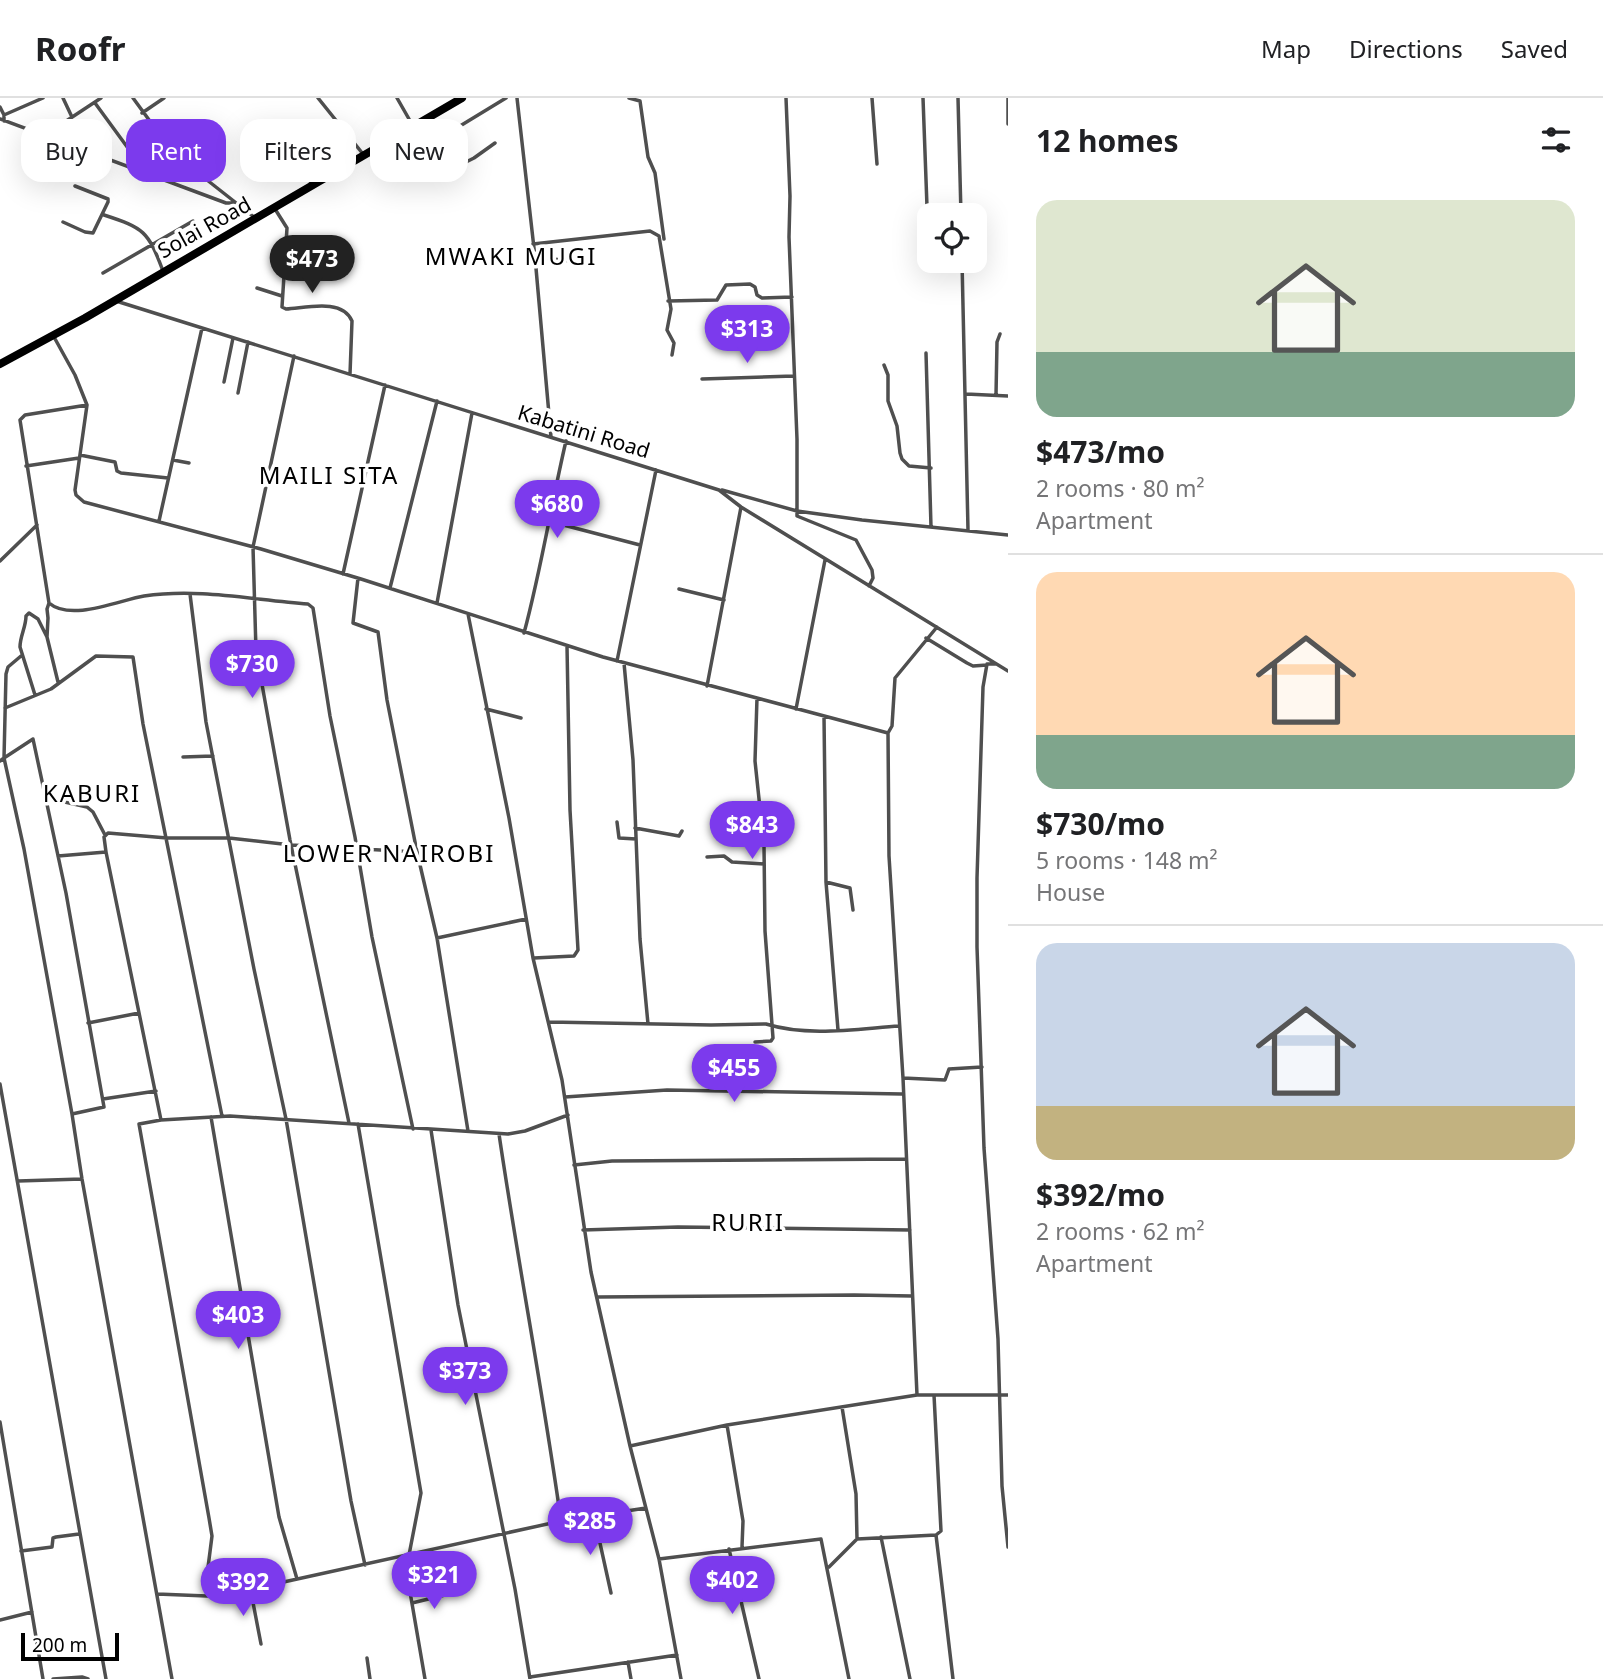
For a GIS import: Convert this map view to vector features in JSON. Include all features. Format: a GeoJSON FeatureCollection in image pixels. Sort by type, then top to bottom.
{"type":"FeatureCollection","features":[{"type":"Feature","properties":{"kind":"highway","name":"Solai Road"},"geometry":{"type":"LineString","coordinates":[[427,118],[462,98]]}},
{"type":"Feature","properties":{"kind":"highway","name":"Solai Road"},"geometry":{"type":"LineString","coordinates":[[0,364],[370,152]]}},
{"type":"Feature","properties":{"kind":"street"},"geometry":{"type":"LineString","coordinates":[[3,118],[43,98]]}},
{"type":"Feature","properties":{"kind":"street"},"geometry":{"type":"LineString","coordinates":[[63,98],[71,116]]}},
{"type":"Feature","properties":{"kind":"street"},"geometry":{"type":"LineString","coordinates":[[67,119],[101,98]]}},
{"type":"Feature","properties":{"kind":"street"},"geometry":{"type":"LineString","coordinates":[[133,98],[174,154],[256,218]]}},
{"type":"Feature","properties":{"kind":"street"},"geometry":{"type":"LineString","coordinates":[[142,113],[164,98]]}},
{"type":"Feature","properties":{"kind":"street"},"geometry":{"type":"LineString","coordinates":[[318,98],[364,155]]}},
{"type":"Feature","properties":{"kind":"street"},"geometry":{"type":"LineString","coordinates":[[397,98],[410,119]]}},
{"type":"Feature","properties":{"kind":"street"},"geometry":{"type":"LineString","coordinates":[[468,121],[506,98]]}},
{"type":"Feature","properties":{"kind":"street"},"geometry":{"type":"LineString","coordinates":[[517,98],[551,437]]}},
{"type":"Feature","properties":{"kind":"street"},"geometry":{"type":"LineString","coordinates":[[629,98],[640,102],[648,157],[656,173],[664,239]]}},
{"type":"Feature","properties":{"kind":"street"},"geometry":{"type":"LineString","coordinates":[[786,98],[797,516],[856,540],[872,570],[873,578],[869,586]]}},
{"type":"Feature","properties":{"kind":"street"},"geometry":{"type":"LineString","coordinates":[[872,98],[877,164]]}},
{"type":"Feature","properties":{"kind":"street"},"geometry":{"type":"LineString","coordinates":[[923,98],[927,203]]}},
{"type":"Feature","properties":{"kind":"street"},"geometry":{"type":"LineString","coordinates":[[958,98],[961,203]]}},
{"type":"Feature","properties":{"kind":"street"},"geometry":{"type":"LineString","coordinates":[[1008,98],[1008,124]]}},
{"type":"Feature","properties":{"kind":"street"},"geometry":{"type":"LineString","coordinates":[[94,103],[126,146]]}},
{"type":"Feature","properties":{"kind":"street"},"geometry":{"type":"LineString","coordinates":[[0,107],[3,118]]}},
{"type":"Feature","properties":{"kind":"street"},"geometry":{"type":"LineString","coordinates":[[3,118],[21,125]]}},
{"type":"Feature","properties":{"kind":"street"},"geometry":{"type":"LineString","coordinates":[[468,161],[495,143]]}},
{"type":"Feature","properties":{"kind":"street"},"geometry":{"type":"LineString","coordinates":[[173,182],[226,203],[238,203]]}},
{"type":"Feature","properties":{"kind":"street"},"geometry":{"type":"LineString","coordinates":[[63,222],[92,233],[104,215],[108,199],[75,186]]}},
{"type":"Feature","properties":{"kind":"street"},"geometry":{"type":"LineString","coordinates":[[274,208],[287,228],[283,309],[334,307],[350,315],[350,374]]}},
{"type":"Feature","properties":{"kind":"street"},"geometry":{"type":"LineString","coordinates":[[104,215],[141,228],[152,243],[163,271]]}},
{"type":"Feature","properties":{"kind":"street"},"geometry":{"type":"LineString","coordinates":[[103,273],[193,221]]}},
{"type":"Feature","properties":{"kind":"street"},"geometry":{"type":"LineString","coordinates":[[533,243],[650,232],[659,236],[671,317],[667,330],[674,343],[672,355]]}},
{"type":"Feature","properties":{"kind":"street"},"geometry":{"type":"LineString","coordinates":[[535,257],[580,262]]}},
{"type":"Feature","properties":{"kind":"street"},"geometry":{"type":"LineString","coordinates":[[962,273],[968,530]]}},
{"type":"Feature","properties":{"kind":"street"},"geometry":{"type":"LineString","coordinates":[[668,301],[717,300],[726,285],[750,284],[755,286],[757,295],[762,298],[792,297]]}},
{"type":"Feature","properties":{"kind":"street"},"geometry":{"type":"LineString","coordinates":[[257,288],[282,296]]}},
{"type":"Feature","properties":{"kind":"street","name":"Kabatini Road"},"geometry":{"type":"LineString","coordinates":[[114,300],[719,490],[741,507],[1008,671]]}},
{"type":"Feature","properties":{"kind":"street"},"geometry":{"type":"LineString","coordinates":[[158,521],[202,328]]}},
{"type":"Feature","properties":{"kind":"street"},"geometry":{"type":"LineString","coordinates":[[996,395],[997,342],[1000,334]]}},
{"type":"Feature","properties":{"kind":"street"},"geometry":{"type":"LineString","coordinates":[[53,335],[75,375],[87,405],[75,490],[79,500],[358,578],[617,661],[888,733]]}},
{"type":"Feature","properties":{"kind":"street"},"geometry":{"type":"LineString","coordinates":[[224,382],[233,338]]}},
{"type":"Feature","properties":{"kind":"street"},"geometry":{"type":"LineString","coordinates":[[238,393],[248,342]]}},
{"type":"Feature","properties":{"kind":"street"},"geometry":{"type":"LineString","coordinates":[[926,353],[931,527]]}},
{"type":"Feature","properties":{"kind":"street"},"geometry":{"type":"LineString","coordinates":[[294,356],[253,547],[256,651],[291,845],[349,1123]]}},
{"type":"Feature","properties":{"kind":"street"},"geometry":{"type":"LineString","coordinates":[[884,365],[888,375],[888,401],[897,426],[902,459],[909,466],[931,468]]}},
{"type":"Feature","properties":{"kind":"street"},"geometry":{"type":"LineString","coordinates":[[702,379],[793,376]]}},
{"type":"Feature","properties":{"kind":"street"},"geometry":{"type":"LineString","coordinates":[[344,574],[385,385]]}},
{"type":"Feature","properties":{"kind":"street"},"geometry":{"type":"LineString","coordinates":[[966,394],[1008,396]]}},
{"type":"Feature","properties":{"kind":"street"},"geometry":{"type":"LineString","coordinates":[[390,588],[437,401]]}},
{"type":"Feature","properties":{"kind":"street"},"geometry":{"type":"LineString","coordinates":[[58,682],[45,628],[49,603],[20,420],[21,417],[87,405]]}},
{"type":"Feature","properties":{"kind":"street"},"geometry":{"type":"LineString","coordinates":[[437,603],[472,413]]}},
{"type":"Feature","properties":{"kind":"street"},"geometry":{"type":"LineString","coordinates":[[523,633],[534,597],[536,576],[566,442]]}},
{"type":"Feature","properties":{"kind":"street"},"geometry":{"type":"LineString","coordinates":[[26,467],[79,457],[115,462],[117,471],[121,473],[168,478]]}},
{"type":"Feature","properties":{"kind":"street"},"geometry":{"type":"LineString","coordinates":[[173,460],[189,463]]}},
{"type":"Feature","properties":{"kind":"street"},"geometry":{"type":"LineString","coordinates":[[617,661],[656,470]]}},
{"type":"Feature","properties":{"kind":"street"},"geometry":{"type":"LineString","coordinates":[[719,490],[797,511],[1008,535]]}},
{"type":"Feature","properties":{"kind":"street"},"geometry":{"type":"LineString","coordinates":[[707,686],[741,507]]}},
{"type":"Feature","properties":{"kind":"street"},"geometry":{"type":"LineString","coordinates":[[548,521],[640,545]]}},
{"type":"Feature","properties":{"kind":"street"},"geometry":{"type":"LineString","coordinates":[[0,561],[37,525]]}},
{"type":"Feature","properties":{"kind":"street"},"geometry":{"type":"LineString","coordinates":[[796,709],[825,559]]}},
{"type":"Feature","properties":{"kind":"street"},"geometry":{"type":"LineString","coordinates":[[358,578],[353,623],[378,631],[385,689],[437,938],[468,1131]]}},
{"type":"Feature","properties":{"kind":"street"},"geometry":{"type":"LineString","coordinates":[[680,589],[724,600]]}},
{"type":"Feature","properties":{"kind":"street"},"geometry":{"type":"LineString","coordinates":[[49,603],[67,609],[92,609],[143,596],[190,594],[308,604],[313,608],[330,716],[372,937],[413,1129]]}},
{"type":"Feature","properties":{"kind":"street"},"geometry":{"type":"LineString","coordinates":[[190,594],[206,722],[286,1119],[351,1501],[365,1565]]}},
{"type":"Feature","properties":{"kind":"street"},"geometry":{"type":"LineString","coordinates":[[35,695],[20,656],[20,640],[29,613],[45,628]]}},
{"type":"Feature","properties":{"kind":"street"},"geometry":{"type":"LineString","coordinates":[[468,614],[509,818],[533,958],[565,1097],[583,1230],[630,1446],[659,1559],[681,1679]]}},
{"type":"Feature","properties":{"kind":"street"},"geometry":{"type":"LineString","coordinates":[[917,1395],[903,1078],[889,856],[888,733],[892,726],[893,682],[937,627]]}},
{"type":"Feature","properties":{"kind":"street"},"geometry":{"type":"LineString","coordinates":[[926,638],[974,666],[999,665]]}},
{"type":"Feature","properties":{"kind":"street"},"geometry":{"type":"LineString","coordinates":[[533,958],[574,956],[578,950],[570,810],[567,646]]}},
{"type":"Feature","properties":{"kind":"street"},"geometry":{"type":"LineString","coordinates":[[20,656],[6,672],[2,759],[16,807],[172,1679]]}},
{"type":"Feature","properties":{"kind":"street"},"geometry":{"type":"LineString","coordinates":[[3,710],[51,688],[96,656],[133,657],[143,724],[222,1117]]}},
{"type":"Feature","properties":{"kind":"street"},"geometry":{"type":"LineString","coordinates":[[624,663],[632,760],[640,939],[648,1024]]}},
{"type":"Feature","properties":{"kind":"street"},"geometry":{"type":"LineString","coordinates":[[987,664],[981,718],[976,911],[984,1148],[1000,1394],[1002,1486],[1008,1547]]}},
{"type":"Feature","properties":{"kind":"street"},"geometry":{"type":"LineString","coordinates":[[755,1041],[773,1040],[764,864],[755,761],[757,698]]}},
{"type":"Feature","properties":{"kind":"street"},"geometry":{"type":"LineString","coordinates":[[486,709],[521,718]]}},
{"type":"Feature","properties":{"kind":"street"},"geometry":{"type":"LineString","coordinates":[[824,716],[826,882],[838,1030]]}},
{"type":"Feature","properties":{"kind":"street"},"geometry":{"type":"LineString","coordinates":[[2,759],[34,739],[103,1099],[103,1109],[72,1114]]}},
{"type":"Feature","properties":{"kind":"street"},"geometry":{"type":"LineString","coordinates":[[183,757],[213,755]]}},
{"type":"Feature","properties":{"kind":"street"},"geometry":{"type":"LineString","coordinates":[[47,798],[87,807],[105,835],[106,852],[161,1120]]}},
{"type":"Feature","properties":{"kind":"street"},"geometry":{"type":"LineString","coordinates":[[617,822],[619,838],[636,839]]}},
{"type":"Feature","properties":{"kind":"street"},"geometry":{"type":"LineString","coordinates":[[635,828],[679,836],[682,831]]}},
{"type":"Feature","properties":{"kind":"street"},"geometry":{"type":"LineString","coordinates":[[105,835],[229,838],[291,845],[417,852]]}},
{"type":"Feature","properties":{"kind":"street"},"geometry":{"type":"LineString","coordinates":[[58,856],[106,852]]}},
{"type":"Feature","properties":{"kind":"street"},"geometry":{"type":"LineString","coordinates":[[706,857],[724,856],[732,862],[764,864]]}},
{"type":"Feature","properties":{"kind":"street"},"geometry":{"type":"LineString","coordinates":[[826,882],[850,888],[853,910]]}},
{"type":"Feature","properties":{"kind":"street"},"geometry":{"type":"LineString","coordinates":[[437,938],[526,919]]}},
{"type":"Feature","properties":{"kind":"street"},"geometry":{"type":"LineString","coordinates":[[88,1023],[139,1013]]}},
{"type":"Feature","properties":{"kind":"street"},"geometry":{"type":"LineString","coordinates":[[549,1022],[771,1025],[811,1031],[900,1026]]}},
{"type":"Feature","properties":{"kind":"street"},"geometry":{"type":"LineString","coordinates":[[903,1078],[945,1080],[949,1069],[982,1067]]}},
{"type":"Feature","properties":{"kind":"street"},"geometry":{"type":"LineString","coordinates":[[0,1088],[106,1679]]}},
{"type":"Feature","properties":{"kind":"street"},"geometry":{"type":"LineString","coordinates":[[565,1097],[667,1090],[903,1094]]}},
{"type":"Feature","properties":{"kind":"street"},"geometry":{"type":"LineString","coordinates":[[103,1099],[156,1091]]}},
{"type":"Feature","properties":{"kind":"street"},"geometry":{"type":"LineString","coordinates":[[207,1596],[211,1527],[139,1127],[141,1123],[222,1117],[499,1134],[517,1133],[568,1115]]}},
{"type":"Feature","properties":{"kind":"street"},"geometry":{"type":"LineString","coordinates":[[211,1117],[279,1517],[296,1579]]}},
{"type":"Feature","properties":{"kind":"street"},"geometry":{"type":"LineString","coordinates":[[358,1124],[421,1493],[407,1556],[425,1679]]}},
{"type":"Feature","properties":{"kind":"street"},"geometry":{"type":"LineString","coordinates":[[431,1130],[458,1305],[530,1678],[677,1655]]}},
{"type":"Feature","properties":{"kind":"street"},"geometry":{"type":"LineString","coordinates":[[499,1134],[561,1521]]}},
{"type":"Feature","properties":{"kind":"street"},"geometry":{"type":"LineString","coordinates":[[574,1165],[612,1161],[742,1158],[906,1159]]}},
{"type":"Feature","properties":{"kind":"street"},"geometry":{"type":"LineString","coordinates":[[18,1181],[82,1179]]}},
{"type":"Feature","properties":{"kind":"street"},"geometry":{"type":"LineString","coordinates":[[583,1230],[678,1227],[910,1230]]}},
{"type":"Feature","properties":{"kind":"street"},"geometry":{"type":"LineString","coordinates":[[597,1297],[912,1296]]}},
{"type":"Feature","properties":{"kind":"street"},"geometry":{"type":"LineString","coordinates":[[630,1446],[727,1425],[917,1395],[1008,1395]]}},
{"type":"Feature","properties":{"kind":"street"},"geometry":{"type":"LineString","coordinates":[[828,1567],[857,1539],[936,1535],[941,1531],[934,1395]]}},
{"type":"Feature","properties":{"kind":"street"},"geometry":{"type":"LineString","coordinates":[[842,1407],[856,1494],[857,1539]]}},
{"type":"Feature","properties":{"kind":"street"},"geometry":{"type":"LineString","coordinates":[[0,1422],[43,1679]]}},
{"type":"Feature","properties":{"kind":"street"},"geometry":{"type":"LineString","coordinates":[[727,1425],[743,1521],[742,1547]]}},
{"type":"Feature","properties":{"kind":"street"},"geometry":{"type":"LineString","coordinates":[[156,1594],[207,1596],[365,1565],[561,1521],[646,1508]]}},
{"type":"Feature","properties":{"kind":"street"},"geometry":{"type":"LineString","coordinates":[[594,1516],[611,1593]]}},
{"type":"Feature","properties":{"kind":"street"},"geometry":{"type":"LineString","coordinates":[[21,1551],[52,1547],[53,1538],[79,1534]]}},
{"type":"Feature","properties":{"kind":"street"},"geometry":{"type":"LineString","coordinates":[[936,1535],[953,1679]]}},
{"type":"Feature","properties":{"kind":"street"},"geometry":{"type":"LineString","coordinates":[[881,1537],[910,1679]]}},
{"type":"Feature","properties":{"kind":"street"},"geometry":{"type":"LineString","coordinates":[[659,1559],[821,1539],[849,1679]]}},
{"type":"Feature","properties":{"kind":"street"},"geometry":{"type":"LineString","coordinates":[[729,1549],[759,1679]]}},
{"type":"Feature","properties":{"kind":"street"},"geometry":{"type":"LineString","coordinates":[[250,1587],[261,1644]]}},
{"type":"Feature","properties":{"kind":"street"},"geometry":{"type":"LineString","coordinates":[[412,1603],[449,1594]]}},
{"type":"Feature","properties":{"kind":"street"},"geometry":{"type":"LineString","coordinates":[[0,1620],[32,1612]]}},
{"type":"Feature","properties":{"kind":"street"},"geometry":{"type":"LineString","coordinates":[[367,1658],[370,1679]]}},
{"type":"Feature","properties":{"kind":"street"},"geometry":{"type":"LineString","coordinates":[[628,1662],[631,1679]]}},
{"type":"Feature","properties":{"kind":"street"},"geometry":{"type":"LineString","coordinates":[[53,1679],[88,1679]]}},
{"type":"Feature","properties":{"kind":"district","name":"MWAKI MUGI"},"geometry":{"type":"Point","coordinates":[511,255]}},
{"type":"Feature","properties":{"kind":"district","name":"MAILI SITA"},"geometry":{"type":"Point","coordinates":[329,474]}},
{"type":"Feature","properties":{"kind":"district","name":"KABURI"},"geometry":{"type":"Point","coordinates":[92,792]}},
{"type":"Feature","properties":{"kind":"district","name":"LOWER NAIROBI"},"geometry":{"type":"Point","coordinates":[389,852]}},
{"type":"Feature","properties":{"kind":"district","name":"RURII"},"geometry":{"type":"Point","coordinates":[748,1221]}}]}
